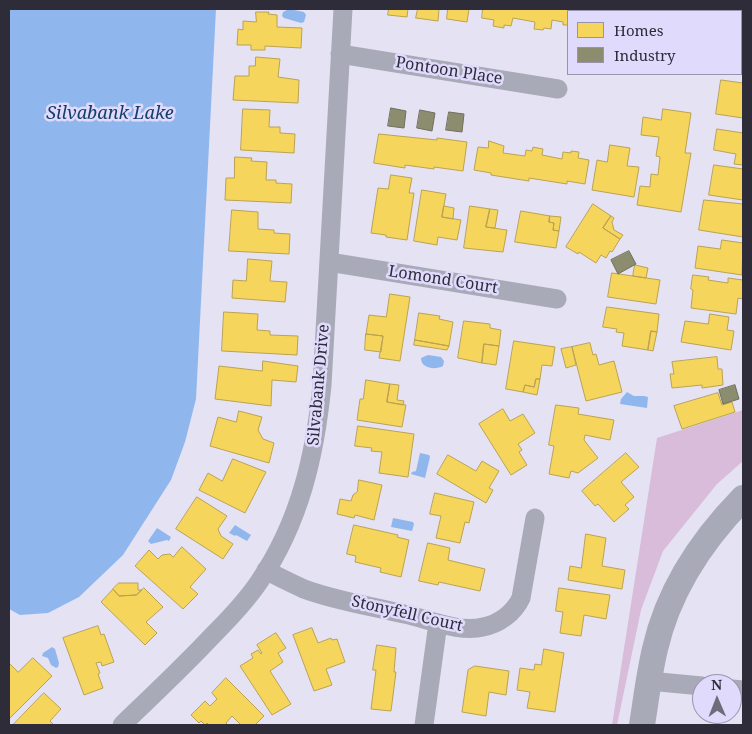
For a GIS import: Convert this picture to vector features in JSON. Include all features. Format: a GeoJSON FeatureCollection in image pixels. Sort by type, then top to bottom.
{"type":"FeatureCollection","features":[{"type":"Feature","properties":{"kind":"street","name":"Silvabank Drive"},"geometry":{"type":"LineString","coordinates":[[134,721],[230,618],[258,583],[278,548],[300,500],[312,458],[322,385],[343,9]]}},
{"type":"Feature","properties":{"kind":"street","name":"Pontoon Place"},"geometry":{"type":"LineString","coordinates":[[340,54],[558,89]]}},
{"type":"Feature","properties":{"kind":"street","name":"Lomond Court"},"geometry":{"type":"LineString","coordinates":[[329,262],[557,299]]}},
{"type":"Feature","properties":{"kind":"street"},"geometry":{"type":"LineString","coordinates":[[642,725],[649,681],[661,627],[684,574],[714,531],[743,498]]}},
{"type":"Feature","properties":{"kind":"street","name":"Stonyfell Court"},"geometry":{"type":"LineString","coordinates":[[266,570],[287,581],[321,594],[438,623],[483,628],[506,617],[517,607],[524,588],[535,518]]}},
{"type":"Feature","properties":{"kind":"street"},"geometry":{"type":"LineString","coordinates":[[424,725],[438,623]]}},
{"type":"Feature","properties":{"kind":"street"},"geometry":{"type":"LineString","coordinates":[[649,681],[692,685]]}},
{"type":"Feature","properties":{"kind":"shaded area"},"geometry":{"type":"Polygon","coordinates":[[[743,410],[743,461],[717,484],[663,551],[641,610],[617,725],[612,725],[657,438],[743,410]]]}},
{"type":"Feature","properties":{"kind":"water","name":"Silvabank Lake"},"geometry":{"type":"Polygon","coordinates":[[[9,9],[216,9],[196,399],[185,442],[171,480],[123,555],[79,597],[48,613],[20,615],[9,609],[9,9]]]}},
{"type":"Feature","properties":{"kind":"water"},"geometry":{"type":"Polygon","coordinates":[[[289,9],[304,12],[306,15],[304,22],[301,23],[284,18],[282,16],[283,12],[289,9]]]}},
{"type":"Feature","properties":{"kind":"water"},"geometry":{"type":"Polygon","coordinates":[[[428,355],[441,357],[444,361],[443,366],[429,368],[423,364],[421,358],[428,355]]]}},
{"type":"Feature","properties":{"kind":"water"},"geometry":{"type":"Polygon","coordinates":[[[627,392],[634,396],[648,397],[647,408],[620,404],[621,399],[627,392]]]}},
{"type":"Feature","properties":{"kind":"water"},"geometry":{"type":"Polygon","coordinates":[[[420,453],[430,457],[425,478],[411,474],[416,471],[420,453]]]}},
{"type":"Feature","properties":{"kind":"water"},"geometry":{"type":"Polygon","coordinates":[[[393,518],[413,522],[412,531],[391,527],[393,518]]]}},
{"type":"Feature","properties":{"kind":"water"},"geometry":{"type":"Polygon","coordinates":[[[235,525],[251,535],[247,541],[229,533],[235,525]]]}},
{"type":"Feature","properties":{"kind":"water"},"geometry":{"type":"Polygon","coordinates":[[[157,528],[171,537],[169,541],[151,544],[148,541],[157,528]]]}},
{"type":"Feature","properties":{"kind":"water"},"geometry":{"type":"Polygon","coordinates":[[[52,647],[55,649],[59,663],[56,668],[51,665],[48,658],[42,656],[43,653],[52,647]]]}},
{"type":"Feature","properties":{"kind":"building: Homes"},"geometry":{"type":"Polygon","coordinates":[[[389,9],[408,9],[407,17],[388,15],[389,9]]]}},
{"type":"Feature","properties":{"kind":"building: Homes"},"geometry":{"type":"Polygon","coordinates":[[[418,9],[439,9],[438,21],[416,18],[418,9]]]}},
{"type":"Feature","properties":{"kind":"building: Homes"},"geometry":{"type":"Polygon","coordinates":[[[448,9],[469,9],[467,22],[447,19],[448,9]]]}},
{"type":"Feature","properties":{"kind":"building: Homes"},"geometry":{"type":"Polygon","coordinates":[[[483,9],[606,9],[567,10],[567,25],[563,25],[563,22],[552,20],[551,29],[544,28],[543,30],[534,29],[535,22],[513,18],[511,26],[504,25],[504,28],[493,26],[494,20],[482,18],[483,9]]]}},
{"type":"Feature","properties":{"kind":"building: Homes"},"geometry":{"type":"Polygon","coordinates":[[[743,9],[743,28],[742,10],[730,10],[743,9]]]}},
{"type":"Feature","properties":{"kind":"building: Homes"},"geometry":{"type":"Polygon","coordinates":[[[256,12],[269,12],[268,14],[277,15],[277,27],[302,28],[301,48],[265,46],[265,50],[251,50],[251,45],[237,45],[238,29],[243,30],[243,21],[256,22],[256,12]]]}},
{"type":"Feature","properties":{"kind":"building: Homes"},"geometry":{"type":"Polygon","coordinates":[[[256,57],[280,59],[278,77],[299,80],[298,103],[233,100],[235,76],[249,76],[249,66],[255,66],[256,57]]]}},
{"type":"Feature","properties":{"kind":"building: Homes"},"geometry":{"type":"Polygon","coordinates":[[[721,80],[743,83],[743,118],[716,114],[721,80]]]}},
{"type":"Feature","properties":{"kind":"building: Homes"},"geometry":{"type":"Polygon","coordinates":[[[243,109],[270,110],[269,127],[280,127],[280,133],[295,134],[294,153],[241,150],[243,109]]]}},
{"type":"Feature","properties":{"kind":"building: Homes"},"geometry":{"type":"Polygon","coordinates":[[[663,109],[691,113],[685,153],[691,153],[681,212],[637,205],[640,186],[650,187],[651,174],[658,175],[660,157],[656,156],[659,137],[641,135],[643,117],[661,120],[663,109]]]}},
{"type":"Feature","properties":{"kind":"building: Homes"},"geometry":{"type":"Polygon","coordinates":[[[717,129],[743,133],[743,165],[734,164],[736,154],[714,150],[717,129]]]}},
{"type":"Feature","properties":{"kind":"building: Homes"},"geometry":{"type":"Polygon","coordinates":[[[379,134],[467,142],[463,171],[405,165],[405,168],[374,163],[379,134]]]}},
{"type":"Feature","properties":{"kind":"building: Homes"},"geometry":{"type":"Polygon","coordinates":[[[489,141],[504,146],[503,153],[525,156],[526,150],[532,151],[533,147],[543,149],[542,155],[562,159],[563,152],[579,152],[578,158],[589,160],[585,184],[567,181],[567,184],[529,178],[529,181],[491,175],[491,173],[474,170],[478,147],[488,148],[489,141]]]}},
{"type":"Feature","properties":{"kind":"building: Homes"},"geometry":{"type":"Polygon","coordinates":[[[610,145],[630,148],[627,166],[639,167],[634,197],[592,190],[597,160],[607,162],[610,145]]]}},
{"type":"Feature","properties":{"kind":"building: Homes"},"geometry":{"type":"Polygon","coordinates":[[[235,157],[252,158],[251,161],[267,162],[266,180],[276,180],[276,183],[292,184],[291,203],[225,200],[226,178],[234,178],[235,157]]]}},
{"type":"Feature","properties":{"kind":"building: Homes"},"geometry":{"type":"Polygon","coordinates":[[[714,165],[743,169],[743,200],[709,195],[714,165]]]}},
{"type":"Feature","properties":{"kind":"building: Homes"},"geometry":{"type":"Polygon","coordinates":[[[391,175],[412,178],[409,193],[414,193],[407,240],[371,233],[378,188],[388,189],[391,175]]]}},
{"type":"Feature","properties":{"kind":"building: Homes"},"geometry":{"type":"Polygon","coordinates":[[[422,190],[446,194],[442,217],[461,220],[457,240],[438,237],[437,245],[414,241],[422,190]]]}},
{"type":"Feature","properties":{"kind":"building: Homes"},"geometry":{"type":"Polygon","coordinates":[[[704,200],[743,204],[743,237],[699,230],[704,200]]]}},
{"type":"Feature","properties":{"kind":"building: Homes"},"geometry":{"type":"Polygon","coordinates":[[[593,204],[611,216],[603,228],[620,239],[606,258],[601,255],[596,263],[579,252],[578,254],[566,247],[593,204]]]}},
{"type":"Feature","properties":{"kind":"building: Homes"},"geometry":{"type":"Polygon","coordinates":[[[444,206],[454,208],[453,219],[442,217],[444,206]]]}},
{"type":"Feature","properties":{"kind":"building: Homes"},"geometry":{"type":"Polygon","coordinates":[[[470,206],[490,209],[486,227],[507,230],[503,252],[464,248],[470,206]]]}},
{"type":"Feature","properties":{"kind":"building: Homes"},"geometry":{"type":"Polygon","coordinates":[[[490,209],[498,210],[495,228],[486,227],[490,209]]]}},
{"type":"Feature","properties":{"kind":"building: Homes"},"geometry":{"type":"Polygon","coordinates":[[[232,210],[258,212],[258,229],[290,234],[289,254],[229,251],[232,210]]]}},
{"type":"Feature","properties":{"kind":"building: Homes"},"geometry":{"type":"Polygon","coordinates":[[[521,211],[550,216],[549,222],[554,223],[553,230],[559,231],[556,248],[515,242],[521,211]]]}},
{"type":"Feature","properties":{"kind":"building: Homes"},"geometry":{"type":"Polygon","coordinates":[[[550,216],[561,217],[559,231],[553,230],[554,223],[549,222],[550,216]]]}},
{"type":"Feature","properties":{"kind":"building: Homes"},"geometry":{"type":"Polygon","coordinates":[[[611,216],[614,218],[612,222],[614,230],[623,235],[620,239],[603,228],[611,216]]]}},
{"type":"Feature","properties":{"kind":"building: Homes"},"geometry":{"type":"Polygon","coordinates":[[[722,240],[743,243],[742,275],[695,268],[698,246],[720,249],[722,240]]]}},
{"type":"Feature","properties":{"kind":"building: Homes"},"geometry":{"type":"Polygon","coordinates":[[[248,259],[272,261],[270,281],[287,282],[285,302],[232,298],[233,280],[246,281],[248,259]]]}},
{"type":"Feature","properties":{"kind":"building: Homes"},"geometry":{"type":"Polygon","coordinates":[[[635,265],[648,268],[646,278],[633,276],[635,265]]]}},
{"type":"Feature","properties":{"kind":"building: Homes"},"geometry":{"type":"Polygon","coordinates":[[[612,273],[660,280],[656,304],[608,297],[612,273]]]}},
{"type":"Feature","properties":{"kind":"building: Homes"},"geometry":{"type":"Polygon","coordinates":[[[693,275],[709,277],[708,280],[728,283],[728,278],[743,280],[743,299],[738,298],[736,314],[691,308],[693,275]]]}},
{"type":"Feature","properties":{"kind":"building: Homes"},"geometry":{"type":"Polygon","coordinates":[[[390,294],[410,297],[400,361],[379,358],[383,336],[366,334],[369,315],[386,317],[390,294]]]}},
{"type":"Feature","properties":{"kind":"building: Homes"},"geometry":{"type":"Polygon","coordinates":[[[607,307],[659,314],[657,332],[651,331],[648,350],[622,346],[624,333],[616,332],[617,329],[603,327],[607,307]]]}},
{"type":"Feature","properties":{"kind":"building: Homes"},"geometry":{"type":"Polygon","coordinates":[[[224,312],[258,314],[257,330],[270,331],[270,335],[298,336],[297,355],[222,351],[224,312]]]}},
{"type":"Feature","properties":{"kind":"building: Homes"},"geometry":{"type":"Polygon","coordinates":[[[419,313],[440,316],[439,319],[453,322],[449,346],[415,340],[419,313]]]}},
{"type":"Feature","properties":{"kind":"building: Homes"},"geometry":{"type":"Polygon","coordinates":[[[710,314],[729,317],[727,330],[734,331],[731,350],[681,342],[685,321],[708,324],[710,314]]]}},
{"type":"Feature","properties":{"kind":"building: Homes"},"geometry":{"type":"Polygon","coordinates":[[[464,321],[490,324],[490,328],[501,330],[499,346],[484,344],[482,363],[458,358],[464,321]]]}},
{"type":"Feature","properties":{"kind":"building: Homes"},"geometry":{"type":"Polygon","coordinates":[[[651,331],[657,332],[653,351],[648,350],[651,331]]]}},
{"type":"Feature","properties":{"kind":"building: Homes"},"geometry":{"type":"Polygon","coordinates":[[[366,334],[383,336],[381,352],[365,350],[366,334]]]}},
{"type":"Feature","properties":{"kind":"building: Homes"},"geometry":{"type":"Polygon","coordinates":[[[415,340],[449,346],[447,350],[414,345],[415,340]]]}},
{"type":"Feature","properties":{"kind":"building: Homes"},"geometry":{"type":"Polygon","coordinates":[[[514,341],[555,347],[552,366],[542,365],[540,379],[536,379],[534,387],[525,385],[523,392],[506,389],[514,341]]]}},
{"type":"Feature","properties":{"kind":"building: Homes"},"geometry":{"type":"Polygon","coordinates":[[[590,343],[593,355],[596,354],[599,365],[614,361],[622,392],[586,401],[572,347],[590,343]]]}},
{"type":"Feature","properties":{"kind":"building: Homes"},"geometry":{"type":"Polygon","coordinates":[[[484,344],[499,346],[496,365],[482,363],[484,344]]]}},
{"type":"Feature","properties":{"kind":"building: Homes"},"geometry":{"type":"Polygon","coordinates":[[[572,347],[576,365],[566,368],[561,349],[572,347]]]}},
{"type":"Feature","properties":{"kind":"building: Homes"},"geometry":{"type":"Polygon","coordinates":[[[717,357],[718,369],[722,369],[723,385],[702,388],[702,385],[672,388],[670,374],[674,374],[672,362],[717,357]]]}},
{"type":"Feature","properties":{"kind":"building: Homes"},"geometry":{"type":"Polygon","coordinates":[[[263,361],[298,366],[296,382],[272,380],[271,406],[215,399],[219,366],[262,371],[263,361]]]}},
{"type":"Feature","properties":{"kind":"building: Homes"},"geometry":{"type":"Polygon","coordinates":[[[536,379],[540,379],[537,395],[523,392],[525,385],[534,387],[536,379]]]}},
{"type":"Feature","properties":{"kind":"building: Homes"},"geometry":{"type":"Polygon","coordinates":[[[366,380],[390,384],[387,402],[406,405],[402,427],[357,420],[360,399],[363,399],[366,380]]]}},
{"type":"Feature","properties":{"kind":"building: Homes"},"geometry":{"type":"Polygon","coordinates":[[[390,384],[399,385],[397,400],[404,401],[403,405],[387,402],[390,384]]]}},
{"type":"Feature","properties":{"kind":"building: Homes"},"geometry":{"type":"Polygon","coordinates":[[[718,393],[722,405],[732,402],[735,412],[682,429],[674,406],[718,393]]]}},
{"type":"Feature","properties":{"kind":"building: Homes"},"geometry":{"type":"Polygon","coordinates":[[[556,405],[579,408],[578,414],[614,420],[610,440],[585,435],[584,440],[598,458],[578,473],[571,471],[569,478],[549,474],[554,446],[549,445],[556,405]]]}},
{"type":"Feature","properties":{"kind":"building: Homes"},"geometry":{"type":"Polygon","coordinates":[[[503,409],[510,421],[523,414],[535,433],[518,444],[522,450],[519,452],[527,465],[511,475],[479,424],[503,409]]]}},
{"type":"Feature","properties":{"kind":"building: Homes"},"geometry":{"type":"Polygon","coordinates":[[[239,411],[262,417],[258,430],[263,439],[274,443],[269,463],[210,446],[218,417],[236,422],[239,411]]]}},
{"type":"Feature","properties":{"kind":"building: Homes"},"geometry":{"type":"Polygon","coordinates":[[[358,426],[414,434],[408,477],[379,473],[382,452],[371,451],[372,448],[355,446],[358,426]]]}},
{"type":"Feature","properties":{"kind":"building: Homes"},"geometry":{"type":"Polygon","coordinates":[[[626,453],[639,467],[621,482],[634,497],[625,505],[629,509],[614,522],[598,504],[595,506],[582,491],[626,453]]]}},
{"type":"Feature","properties":{"kind":"building: Homes"},"geometry":{"type":"Polygon","coordinates":[[[448,455],[476,471],[482,461],[499,471],[489,488],[493,490],[486,503],[437,474],[448,455]]]}},
{"type":"Feature","properties":{"kind":"building: Homes"},"geometry":{"type":"Polygon","coordinates":[[[233,459],[266,472],[245,513],[199,490],[208,473],[222,481],[233,459]]]}},
{"type":"Feature","properties":{"kind":"building: Homes"},"geometry":{"type":"Polygon","coordinates":[[[359,480],[382,485],[374,520],[355,515],[354,518],[337,514],[340,499],[351,501],[353,495],[357,492],[359,480]]]}},
{"type":"Feature","properties":{"kind":"building: Homes"},"geometry":{"type":"Polygon","coordinates":[[[435,493],[474,502],[469,523],[465,522],[460,543],[436,538],[441,516],[430,514],[435,493]]]}},
{"type":"Feature","properties":{"kind":"building: Homes"},"geometry":{"type":"Polygon","coordinates":[[[197,497],[227,516],[218,529],[221,536],[233,544],[223,559],[176,529],[197,497]]]}},
{"type":"Feature","properties":{"kind":"building: Homes"},"geometry":{"type":"Polygon","coordinates":[[[354,525],[398,535],[397,537],[409,540],[401,577],[380,572],[381,568],[355,562],[356,556],[347,554],[354,525]]]}},
{"type":"Feature","properties":{"kind":"building: Homes"},"geometry":{"type":"Polygon","coordinates":[[[586,534],[606,538],[602,566],[625,570],[622,589],[568,580],[570,566],[581,568],[586,534]]]}},
{"type":"Feature","properties":{"kind":"building: Homes"},"geometry":{"type":"Polygon","coordinates":[[[428,543],[450,548],[448,560],[485,569],[480,591],[439,582],[438,585],[419,581],[428,543]]]}},
{"type":"Feature","properties":{"kind":"building: Homes"},"geometry":{"type":"Polygon","coordinates":[[[182,547],[206,569],[190,587],[198,594],[183,609],[135,566],[149,550],[158,559],[162,555],[170,554],[173,557],[182,547]]]}},
{"type":"Feature","properties":{"kind":"building: Homes"},"geometry":{"type":"Polygon","coordinates":[[[119,583],[138,583],[138,590],[142,590],[136,595],[119,596],[113,589],[119,583]]]}},
{"type":"Feature","properties":{"kind":"building: Homes"},"geometry":{"type":"Polygon","coordinates":[[[144,588],[163,607],[146,622],[157,633],[145,645],[101,602],[113,589],[119,596],[136,595],[144,588]]]}},
{"type":"Feature","properties":{"kind":"building: Homes"},"geometry":{"type":"Polygon","coordinates":[[[559,588],[610,595],[606,619],[584,615],[581,636],[560,633],[563,612],[556,611],[559,588]]]}},
{"type":"Feature","properties":{"kind":"building: Homes"},"geometry":{"type":"Polygon","coordinates":[[[98,626],[101,635],[104,634],[114,662],[102,666],[101,662],[96,663],[103,688],[84,695],[63,638],[98,626]]]}},
{"type":"Feature","properties":{"kind":"building: Homes"},"geometry":{"type":"Polygon","coordinates":[[[312,628],[318,643],[331,638],[332,640],[337,639],[345,662],[326,669],[332,685],[314,691],[293,635],[312,628]]]}},
{"type":"Feature","properties":{"kind":"building: Homes"},"geometry":{"type":"Polygon","coordinates":[[[276,633],[286,648],[278,653],[283,662],[270,671],[291,704],[272,715],[240,666],[253,658],[251,654],[258,650],[261,654],[257,645],[276,633]]]}},
{"type":"Feature","properties":{"kind":"building: Homes"},"geometry":{"type":"Polygon","coordinates":[[[377,645],[396,648],[394,672],[396,672],[391,711],[371,709],[376,670],[373,670],[377,645]]]}},
{"type":"Feature","properties":{"kind":"building: Homes"},"geometry":{"type":"Polygon","coordinates":[[[544,649],[564,653],[555,712],[527,708],[530,692],[517,690],[520,668],[534,670],[535,664],[541,665],[544,649]]]}},
{"type":"Feature","properties":{"kind":"building: Homes"},"geometry":{"type":"Polygon","coordinates":[[[33,658],[52,676],[9,719],[9,663],[18,672],[33,658]]]}},
{"type":"Feature","properties":{"kind":"building: Homes"},"geometry":{"type":"Polygon","coordinates":[[[475,666],[509,671],[506,695],[489,692],[486,716],[462,712],[468,670],[475,666]]]}},
{"type":"Feature","properties":{"kind":"building: Homes"},"geometry":{"type":"Polygon","coordinates":[[[226,678],[264,716],[255,725],[241,725],[232,716],[226,723],[228,725],[209,725],[207,723],[205,725],[201,721],[199,723],[191,715],[205,701],[210,706],[217,699],[212,693],[226,678]]]}},
{"type":"Feature","properties":{"kind":"building: Homes"},"geometry":{"type":"Polygon","coordinates":[[[44,693],[61,709],[50,721],[54,725],[13,725],[44,693]]]}},
{"type":"Feature","properties":{"kind":"building: Industry"},"geometry":{"type":"Polygon","coordinates":[[[391,108],[406,111],[404,128],[388,126],[391,108]]]}},
{"type":"Feature","properties":{"kind":"building: Industry"},"geometry":{"type":"Polygon","coordinates":[[[420,110],[435,113],[432,131],[417,128],[420,110]]]}},
{"type":"Feature","properties":{"kind":"building: Industry"},"geometry":{"type":"Polygon","coordinates":[[[449,112],[464,114],[462,132],[446,130],[449,112]]]}},
{"type":"Feature","properties":{"kind":"building: Industry"},"geometry":{"type":"Polygon","coordinates":[[[629,251],[636,264],[618,274],[611,260],[629,251]]]}},
{"type":"Feature","properties":{"kind":"building: Industry"},"geometry":{"type":"Polygon","coordinates":[[[735,385],[739,399],[723,404],[719,390],[735,385]]]}}]}
